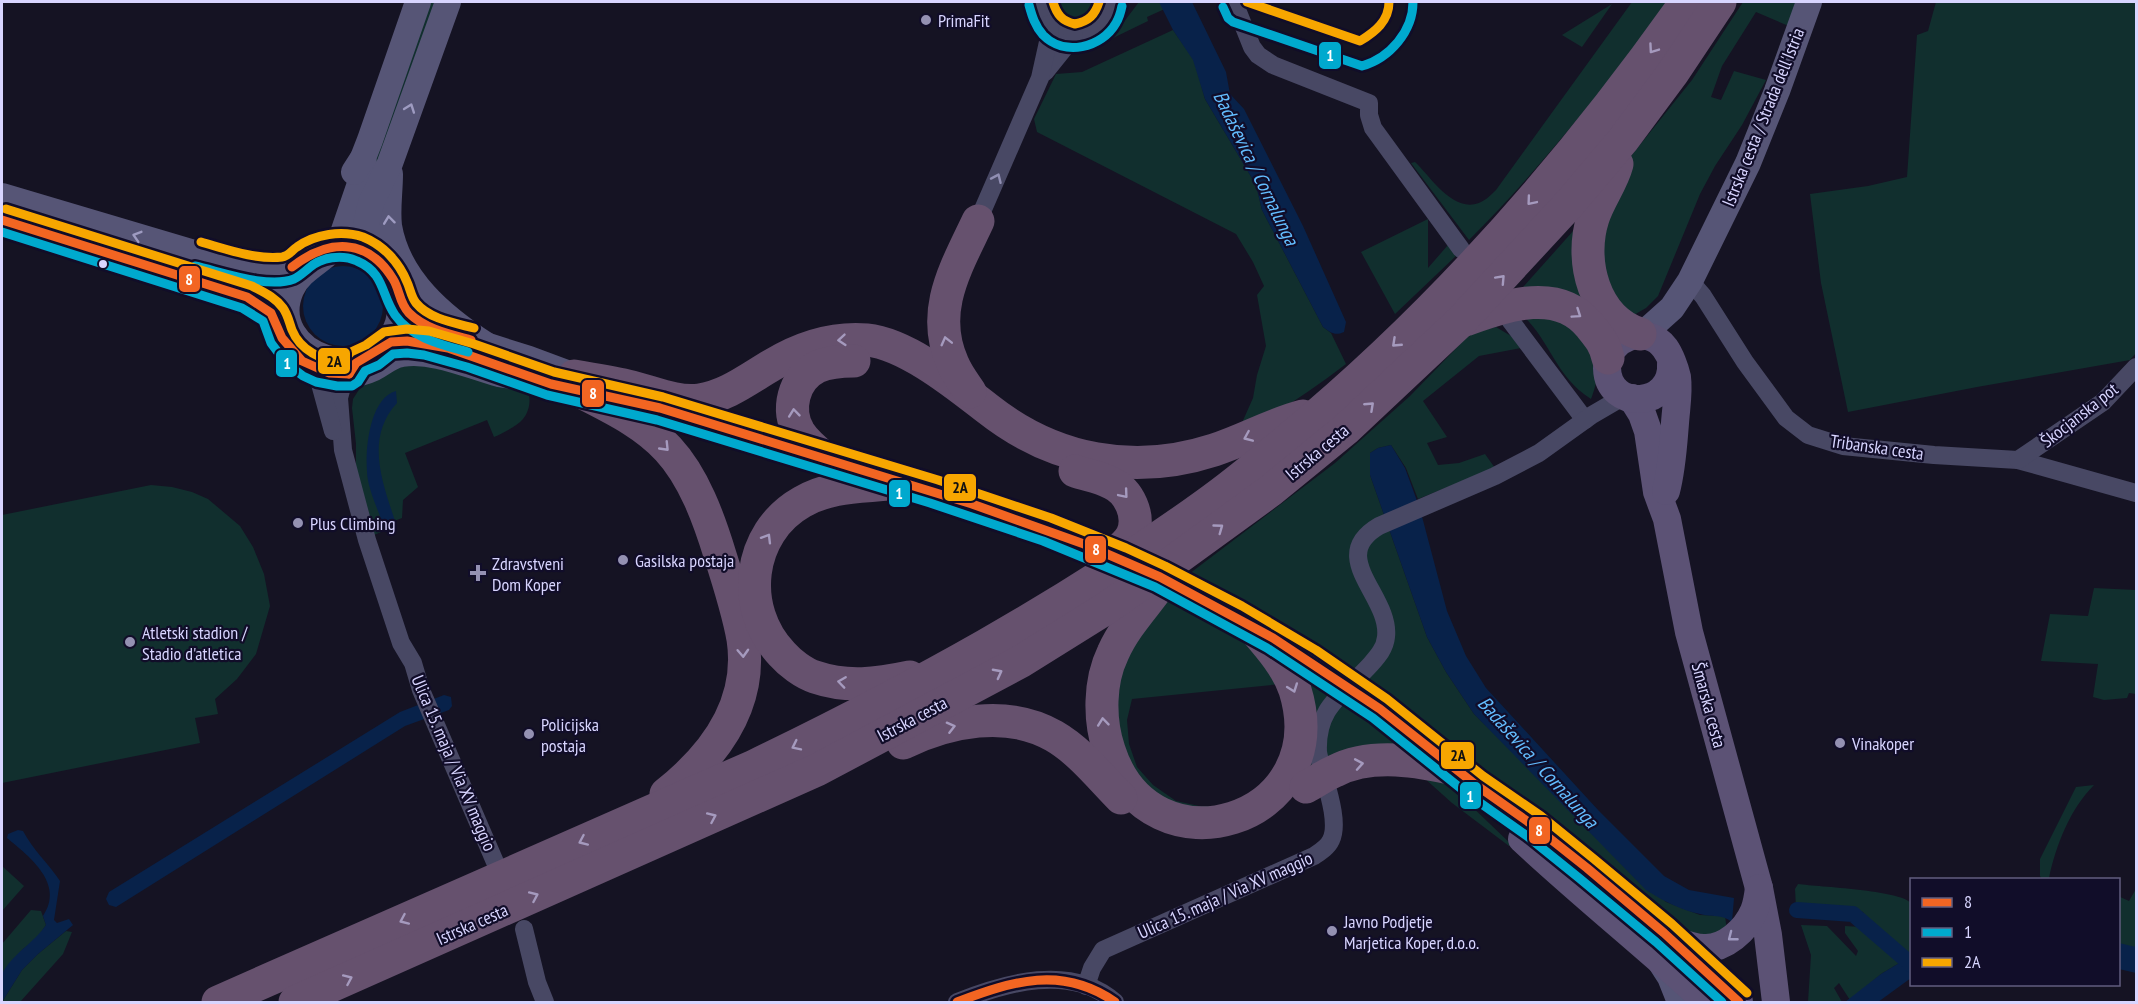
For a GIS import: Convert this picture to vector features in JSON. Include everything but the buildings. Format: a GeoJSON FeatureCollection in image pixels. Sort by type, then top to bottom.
{"type":"FeatureCollection","features":[{"type":"Feature","properties":{"kind":"highway","name":"Istrska cesta"},"geometry":{"type":"LineString","coordinates":[[218,1002],[775,756],[941,671],[1076,593],[1206,504],[1322,411],[1430,312],[1511,224],[1595,125],[1638,70],[1686,2]]}},
{"type":"Feature","properties":{"kind":"highway","name":"Istrska cesta"},"geometry":{"type":"LineString","coordinates":[[295,1002],[817,770],[1020,662],[1105,609],[1171,563],[1270,491],[1346,429],[1461,321],[1570,203],[1623,140],[1672,74],[1720,2]]}},
{"type":"Feature","properties":{"kind":"highway"},"geometry":{"type":"LineString","coordinates":[[1623,140],[1617,167],[1593,218],[1587,253],[1594,290],[1601,302],[1617,321],[1631,332],[1642,334]]}},
{"type":"Feature","properties":{"kind":"highway"},"geometry":{"type":"LineString","coordinates":[[970,394],[953,364],[942,323],[948,292],[957,266],[978,221]]}},
{"type":"Feature","properties":{"kind":"highway"},"geometry":{"type":"LineString","coordinates":[[1461,321],[1518,303],[1543,303],[1566,307],[1582,316],[1605,345],[1607,364]]}},
{"type":"Feature","properties":{"kind":"highway"},"geometry":{"type":"LineString","coordinates":[[578,384],[630,386],[678,399],[697,400],[728,392],[796,352],[822,342],[848,339],[870,340],[892,347],[923,363],[970,394],[1017,430],[1070,453],[1108,462],[1176,460],[1194,456],[1247,438],[1281,422],[1322,411]]}},
{"type":"Feature","properties":{"kind":"highway"},"geometry":{"type":"LineString","coordinates":[[826,459],[800,434],[792,406],[794,394],[808,373],[818,366],[833,362],[861,361],[883,366],[905,375],[1016,448],[1052,464],[1111,482],[1129,498],[1133,509],[1133,532],[1125,545],[1090,574],[1076,593]]}},
{"type":"Feature","properties":{"kind":"highway"},"geometry":{"type":"LineString","coordinates":[[578,384],[640,425],[669,450],[683,469],[715,537],[733,596],[743,640],[742,685],[733,715],[723,736],[704,761],[636,818]]}},
{"type":"Feature","properties":{"kind":"highway"},"geometry":{"type":"LineString","coordinates":[[904,482],[842,487],[818,494],[784,514],[769,533],[759,552],[753,579],[754,601],[760,623],[771,643],[789,662],[813,676],[843,684],[874,684],[941,671]]}},
{"type":"Feature","properties":{"kind":"highway"},"geometry":{"type":"LineString","coordinates":[[1171,563],[1163,580],[1134,616],[1112,654],[1103,688],[1102,717],[1106,742],[1120,778],[1135,796],[1156,811],[1174,818],[1195,823],[1218,822],[1235,819],[1265,802],[1346,766],[1380,760],[1419,763],[1468,778]]}},
{"type":"Feature","properties":{"kind":"highway"},"geometry":{"type":"LineString","coordinates":[[1249,623],[1285,669],[1294,688],[1301,714],[1300,737],[1295,759],[1306,784]]}},
{"type":"Feature","properties":{"kind":"highway"},"geometry":{"type":"LineString","coordinates":[[817,770],[835,770],[859,764],[911,739],[985,720],[1029,726],[1052,735],[1079,756],[1122,799],[1143,816],[1176,831],[1208,834],[1245,827],[1306,784]]}},
{"type":"Feature","properties":{"kind":"main road"},"geometry":{"type":"LineString","coordinates":[[326,248],[349,219],[365,169],[363,158],[418,2]]}},
{"type":"Feature","properties":{"kind":"main road"},"geometry":{"type":"LineString","coordinates":[[448,2],[390,163],[371,203],[366,224],[366,239],[372,255],[394,280],[401,303],[417,320],[435,329],[486,345],[578,384],[904,482],[1024,521],[1122,559],[1249,623],[1353,689],[1417,735],[1468,778],[1530,823],[1634,905],[1664,948],[1707,1002]]}},
{"type":"Feature","properties":{"kind":"main road","name":"Istrska cesta / Strada dell'Istria"},"geometry":{"type":"LineString","coordinates":[[1686,288],[1748,163],[1778,91],[1809,2]]}},
{"type":"Feature","properties":{"kind":"main road"},"geometry":{"type":"LineString","coordinates":[[390,163],[389,227],[409,276],[440,312],[455,325],[486,345]]}},
{"type":"Feature","properties":{"kind":"main road"},"geometry":{"type":"LineString","coordinates":[[2,196],[194,253],[258,267],[292,267]]}},
{"type":"Feature","properties":{"kind":"main road"},"geometry":{"type":"LineString","coordinates":[[2,220],[247,297],[267,309],[279,309],[286,304],[294,283],[309,268],[329,255],[326,248]]}},
{"type":"Feature","properties":{"kind":"main road"},"geometry":{"type":"LineString","coordinates":[[372,255],[350,247],[326,248],[303,257],[282,279],[279,309],[289,349],[312,369],[339,375],[401,354],[418,353],[445,358],[503,375],[578,384]]}},
{"type":"Feature","properties":{"kind":"main road"},"geometry":{"type":"LineString","coordinates":[[1666,519],[1657,492],[1648,431],[1642,414],[1630,398],[1614,388],[1607,364],[1611,350],[1620,340],[1642,334],[1664,317],[1686,288]]}},
{"type":"Feature","properties":{"kind":"main road"},"geometry":{"type":"LineString","coordinates":[[1630,398],[1644,399],[1660,392],[1668,381],[1673,329],[1686,288]]}},
{"type":"Feature","properties":{"kind":"main road"},"geometry":{"type":"LineString","coordinates":[[356,369],[387,343],[397,324],[401,303]]}},
{"type":"Feature","properties":{"kind":"main road"},"geometry":{"type":"LineString","coordinates":[[279,309],[292,332],[308,349],[320,357],[356,369]]}},
{"type":"Feature","properties":{"kind":"main road"},"geometry":{"type":"LineString","coordinates":[[1642,334],[1657,340],[1666,349],[1677,380],[1672,471],[1666,491]]}},
{"type":"Feature","properties":{"kind":"main road"},"geometry":{"type":"LineString","coordinates":[[387,343],[403,340],[433,345],[506,367],[526,377]]}},
{"type":"Feature","properties":{"kind":"main road"},"geometry":{"type":"LineString","coordinates":[[1660,392],[1666,519]]}},
{"type":"Feature","properties":{"kind":"main road","name":"Šmarska cesta"},"geometry":{"type":"LineString","coordinates":[[1666,519],[1689,632],[1759,888],[1768,935],[1776,1002]]}},
{"type":"Feature","properties":{"kind":"main road"},"geometry":{"type":"LineString","coordinates":[[1664,948],[1704,948],[1721,945],[1734,937],[1747,924],[1755,910],[1759,888]]}},
{"type":"Feature","properties":{"kind":"main road"},"geometry":{"type":"LineString","coordinates":[[1747,1002],[1760,981],[1768,935]]}},
{"type":"Feature","properties":{"kind":"main road"},"geometry":{"type":"LineString","coordinates":[[1664,948],[1670,977],[1680,1002]]}},
{"type":"Feature","properties":{"kind":"main road"},"geometry":{"type":"LineString","coordinates":[[1664,948],[1739,1002]]}},
{"type":"Feature","properties":{"kind":"street"},"geometry":{"type":"LineString","coordinates":[[978,221],[1040,78],[1050,33],[1041,2]]}},
{"type":"Feature","properties":{"kind":"street"},"geometry":{"type":"LineString","coordinates":[[1049,24],[1060,33],[1074,36],[1088,34],[1100,27],[1108,15],[1111,2]]}},
{"type":"Feature","properties":{"kind":"street"},"geometry":{"type":"LineString","coordinates":[[1234,2],[1252,47],[1258,56],[1273,65],[1369,103],[1369,115],[1373,128],[1461,249]]}},
{"type":"Feature","properties":{"kind":"street"},"geometry":{"type":"LineString","coordinates":[[1040,78],[1074,36]]}},
{"type":"Feature","properties":{"kind":"street","name":"Tribanska cesta"},"geometry":{"type":"LineString","coordinates":[[1686,288],[1709,304],[1745,362],[1786,418],[1808,435],[1843,446],[2018,460],[2136,493]]}},
{"type":"Feature","properties":{"kind":"street"},"geometry":{"type":"LineString","coordinates":[[1510,320],[1588,417]]}},
{"type":"Feature","properties":{"kind":"street"},"geometry":{"type":"LineString","coordinates":[[1588,417],[1604,388],[1607,364]]}},
{"type":"Feature","properties":{"kind":"street","name":"Škocjanska pot"},"geometry":{"type":"LineString","coordinates":[[2018,460],[2103,402],[2136,367]]}},
{"type":"Feature","properties":{"kind":"street"},"geometry":{"type":"LineString","coordinates":[[312,369],[319,380],[334,433],[343,445]]}},
{"type":"Feature","properties":{"kind":"street"},"geometry":{"type":"LineString","coordinates":[[343,445],[339,398],[343,383],[356,369]]}},
{"type":"Feature","properties":{"kind":"street"},"geometry":{"type":"LineString","coordinates":[[1588,417],[1616,401],[1630,398]]}},
{"type":"Feature","properties":{"kind":"street","name":"Ulica 15. maja / Via XV maggio"},"geometry":{"type":"LineString","coordinates":[[1086,986],[1092,968],[1103,950],[1314,856],[1331,841],[1334,829],[1306,784],[1318,752],[1322,719],[1333,702],[1381,653],[1386,639],[1385,620],[1380,605],[1361,570],[1358,550],[1366,534],[1495,476],[1539,453],[1588,417]]}},
{"type":"Feature","properties":{"kind":"street","name":"Ulica 15. maja / Via XV maggio"},"geometry":{"type":"LineString","coordinates":[[343,445],[367,540],[401,643],[413,663],[424,698],[495,862]]}},
{"type":"Feature","properties":{"kind":"street"},"geometry":{"type":"LineString","coordinates":[[524,929],[537,982],[545,1002]]}},
{"type":"Feature","properties":{"kind":"street"},"geometry":{"type":"LineString","coordinates":[[957,1002],[1016,982],[1058,980],[1086,986],[1115,1002]]}},
{"type":"Feature","properties":{"kind":"green space"},"geometry":{"type":"Polygon","coordinates":[[[428,2],[437,2],[363,214],[366,179],[428,2]]]}},
{"type":"Feature","properties":{"kind":"green space"},"geometry":{"type":"Polygon","coordinates":[[[1054,2],[1098,2],[1090,18],[1075,24],[1061,18],[1056,12],[1054,2]]]}},
{"type":"Feature","properties":{"kind":"green space"},"geometry":{"type":"Polygon","coordinates":[[[1139,2],[1180,2],[1147,17],[1148,21],[1111,39],[1139,2]]]}},
{"type":"Feature","properties":{"kind":"green space"},"geometry":{"type":"Polygon","coordinates":[[[1632,2],[1672,2],[1549,154],[1469,240],[1411,163],[1415,162],[1452,199],[1471,205],[1485,200],[1496,190],[1632,2]]]}},
{"type":"Feature","properties":{"kind":"green space"},"geometry":{"type":"Polygon","coordinates":[[[1743,2],[1801,2],[1791,27],[1756,12],[1722,66],[1711,97],[1721,100],[1734,71],[1766,80],[1700,194],[1658,296],[1646,308],[1632,316],[1602,285],[1601,213],[1623,166],[1692,80],[1743,2]]]}},
{"type":"Feature","properties":{"kind":"green space"},"geometry":{"type":"Polygon","coordinates":[[[1936,2],[2136,2],[2136,353],[2130,360],[1848,412],[1821,283],[1810,194],[1868,186],[1907,177],[1917,35],[1928,31],[1936,2]]]}},
{"type":"Feature","properties":{"kind":"green space"},"geometry":{"type":"Polygon","coordinates":[[[1612,4],[1582,47],[1562,35],[1612,4]]]}},
{"type":"Feature","properties":{"kind":"green space"},"geometry":{"type":"Polygon","coordinates":[[[1173,30],[1194,60],[1205,99],[1256,185],[1262,210],[1323,327],[1331,333],[1346,364],[1293,402],[1237,434],[1253,398],[1266,346],[1257,295],[1264,286],[1236,234],[1037,132],[1034,119],[1056,74],[1082,72],[1173,30]]]}},
{"type":"Feature","properties":{"kind":"green space"},"geometry":{"type":"Polygon","coordinates":[[[1428,219],[1428,268],[1448,245],[1458,254],[1395,314],[1361,252],[1428,219]]]}},
{"type":"Feature","properties":{"kind":"green space"},"geometry":{"type":"Polygon","coordinates":[[[1574,230],[1591,306],[1516,295],[1574,230]]]}},
{"type":"Feature","properties":{"kind":"green space"},"geometry":{"type":"Polygon","coordinates":[[[1521,314],[1576,324],[1592,351],[1597,367],[1591,399],[1569,379],[1539,334],[1521,314]]]}},
{"type":"Feature","properties":{"kind":"green space"},"geometry":{"type":"Polygon","coordinates":[[[1496,327],[1516,339],[1521,348],[1479,356],[1423,401],[1447,437],[1427,443],[1438,465],[1459,463],[1485,454],[1495,468],[1418,499],[1406,468],[1391,445],[1378,448],[1370,453],[1370,475],[1427,637],[1446,672],[1474,714],[1666,902],[1700,915],[1725,916],[1727,931],[1715,936],[1681,931],[1478,787],[1466,801],[1513,846],[1509,846],[1452,803],[1423,777],[1406,770],[1306,787],[1224,814],[1143,795],[1110,718],[1132,637],[1185,577],[1335,463],[1410,396],[1471,333],[1496,327]],[[1281,684],[1132,699],[1127,720],[1129,744],[1137,767],[1153,785],[1176,801],[1199,806],[1228,806],[1257,792],[1290,746],[1281,684]]]}},
{"type":"Feature","properties":{"kind":"green space"},"geometry":{"type":"Polygon","coordinates":[[[408,359],[526,388],[530,399],[529,408],[520,422],[494,437],[487,420],[405,453],[418,487],[403,500],[402,518],[386,524],[386,530],[374,535],[356,473],[353,399],[362,385],[408,359]]]}},
{"type":"Feature","properties":{"kind":"green space","name":"Atletski stadion / Stadio d'atletica"},"geometry":{"type":"Polygon","coordinates":[[[151,485],[172,487],[208,499],[240,526],[253,547],[264,574],[270,606],[256,654],[237,679],[215,699],[218,714],[195,718],[200,743],[2,783],[2,515],[151,485]]]}},
{"type":"Feature","properties":{"kind":"green space"},"geometry":{"type":"Polygon","coordinates":[[[2094,588],[2136,590],[2136,694],[2129,693],[2127,698],[2104,700],[2093,697],[2098,664],[2041,661],[2050,614],[2088,616],[2094,588]]]}},
{"type":"Feature","properties":{"kind":"green space"},"geometry":{"type":"Polygon","coordinates":[[[2094,785],[2078,805],[2065,828],[2049,878],[2041,878],[2040,859],[2076,787],[2094,785]]]}},
{"type":"Feature","properties":{"kind":"green space"},"geometry":{"type":"Polygon","coordinates":[[[2,866],[24,886],[2,911],[2,866]]]}},
{"type":"Feature","properties":{"kind":"green space"},"geometry":{"type":"Polygon","coordinates":[[[1798,884],[1876,892],[1910,902],[1910,957],[1881,974],[1850,1000],[1839,983],[1834,988],[1842,1002],[1808,1002],[1811,955],[1801,925],[1827,926],[1856,956],[1858,951],[1845,933],[1845,926],[1861,927],[1867,918],[1863,912],[1850,908],[1796,907],[1795,889],[1798,884]]]}},
{"type":"Feature","properties":{"kind":"green space"},"geometry":{"type":"Polygon","coordinates":[[[2136,889],[2136,948],[2120,944],[2120,897],[2129,901],[2136,889]]]}},
{"type":"Feature","properties":{"kind":"green space"},"geometry":{"type":"Polygon","coordinates":[[[31,910],[41,911],[46,925],[2,976],[2,944],[31,910]]]}},
{"type":"Feature","properties":{"kind":"green space"},"geometry":{"type":"Polygon","coordinates":[[[66,931],[72,932],[63,954],[20,1002],[2,1002],[22,970],[66,931]]]}},
{"type":"Feature","properties":{"kind":"water"},"geometry":{"type":"Polygon","coordinates":[[[1159,2],[1192,2],[1226,72],[1230,94],[1244,109],[1303,226],[1346,322],[1344,332],[1333,333],[1323,327],[1262,210],[1256,185],[1205,99],[1193,60],[1173,30],[1159,2]]]}},
{"type":"Feature","properties":{"kind":"water"},"geometry":{"type":"Polygon","coordinates":[[[343,266],[358,269],[371,278],[380,291],[383,306],[380,321],[371,334],[358,343],[343,346],[328,343],[315,334],[306,321],[303,306],[306,291],[315,278],[328,269],[343,266]]]}},
{"type":"Feature","properties":{"kind":"water"},"geometry":{"type":"Polygon","coordinates":[[[396,391],[397,403],[387,416],[379,445],[381,475],[395,521],[383,525],[369,484],[368,437],[380,403],[396,391]]]}},
{"type":"Feature","properties":{"kind":"water"},"geometry":{"type":"Polygon","coordinates":[[[1391,445],[1405,468],[1420,509],[1447,611],[1466,656],[1486,688],[1599,811],[1664,876],[1689,890],[1734,898],[1732,922],[1721,917],[1685,910],[1646,890],[1474,714],[1446,672],[1427,637],[1370,475],[1370,453],[1378,448],[1391,445]]]}},
{"type":"Feature","properties":{"kind":"water"},"geometry":{"type":"Polygon","coordinates":[[[444,695],[451,697],[452,706],[449,710],[405,726],[116,907],[109,905],[106,899],[109,892],[400,712],[444,695]]]}},
{"type":"Feature","properties":{"kind":"water"},"geometry":{"type":"Polygon","coordinates":[[[18,830],[23,831],[60,881],[54,920],[57,923],[69,919],[73,925],[22,970],[2,1002],[2,974],[11,960],[46,925],[43,916],[49,904],[50,893],[42,872],[7,838],[8,834],[18,830]]]}},
{"type":"Feature","properties":{"kind":"water"},"geometry":{"type":"Polygon","coordinates":[[[2120,943],[2136,947],[2136,973],[2120,969],[2120,943]]]}},
{"type":"Feature","properties":{"kind":"water"},"geometry":{"type":"Polygon","coordinates":[[[1910,957],[1910,979],[1878,1002],[1845,1002],[1881,974],[1910,957]]]}},
{"type":"Feature","properties":{"kind":"waterway","name":"Badaševica / Cornalunga"},"geometry":{"type":"LineString","coordinates":[[1797,910],[1853,914],[1910,963]]}},
{"type":"Feature","properties":{"kind":"transit line","name":"2A"},"geometry":{"type":"LineString","coordinates":[[1053,2],[1061,17],[1075,24],[1091,17],[1099,2]]}},
{"type":"Feature","properties":{"kind":"transit line","name":"2A"},"geometry":{"type":"LineString","coordinates":[[1247,2],[1360,41],[1371,34],[1384,20],[1389,2]]}},
{"type":"Feature","properties":{"kind":"transit line","name":"1"},"geometry":{"type":"LineString","coordinates":[[1223,7],[1228,18],[1233,22],[1362,66],[1382,57],[1398,42],[1409,23],[1413,2]]}},
{"type":"Feature","properties":{"kind":"transit line","name":"1"},"geometry":{"type":"LineString","coordinates":[[1029,5],[1043,35],[1061,46],[1072,47],[1082,47],[1102,39],[1116,23],[1122,6]]}},
{"type":"Feature","properties":{"kind":"transit line","name":"2A"},"geometry":{"type":"LineString","coordinates":[[6,209],[252,286],[280,304],[300,343],[320,357],[342,362],[351,352],[384,332],[407,329],[429,331],[554,372],[663,397],[938,480],[1051,518],[1126,548],[1242,606],[1316,650],[1387,699],[1483,776],[1541,816],[1594,859],[1672,924],[1747,993]]}},
{"type":"Feature","properties":{"kind":"transit line","name":"8"},"geometry":{"type":"LineString","coordinates":[[2,220],[247,297],[271,313],[282,338],[302,361],[329,373],[349,374]]}},
{"type":"Feature","properties":{"kind":"transit line","name":"1"},"geometry":{"type":"LineString","coordinates":[[2,232],[242,308],[263,321],[271,343],[286,363],[303,376],[316,382],[352,386],[358,382],[365,371],[379,365],[393,354],[424,355],[467,367],[547,395],[657,420],[930,503],[1043,541],[1155,587],[1267,648],[1373,718],[1469,795],[1527,836],[1579,878],[1656,942],[1722,1002]]}},
{"type":"Feature","properties":{"kind":"transit line","name":"2A"},"geometry":{"type":"LineString","coordinates":[[201,242],[241,253],[272,258],[289,254],[295,248],[320,236],[346,234],[363,237],[384,249],[395,261],[404,275],[414,301],[421,308],[443,320],[474,328]]}},
{"type":"Feature","properties":{"kind":"transit line","name":"8"},"geometry":{"type":"LineString","coordinates":[[292,267],[319,251],[333,247],[359,249],[383,265],[393,279],[401,301],[415,319],[438,330],[471,340]]}},
{"type":"Feature","properties":{"kind":"transit line","name":"1"},"geometry":{"type":"LineString","coordinates":[[195,266],[258,281],[283,282],[294,279],[319,261],[338,257],[351,259],[366,266],[378,278],[390,307],[410,330],[428,340],[468,352]]}},
{"type":"Feature","properties":{"kind":"transit line","name":"8"},"geometry":{"type":"LineString","coordinates":[[349,374],[356,363],[391,342],[407,341],[448,348],[551,384],[660,408],[972,504],[1084,544],[1160,577],[1273,638],[1380,709],[1587,868],[1664,933],[1739,1002]]}},
{"type":"Feature","properties":{"kind":"transit line","name":"8"},"geometry":{"type":"LineString","coordinates":[[957,1002],[998,988],[1037,980],[1076,983],[1115,1002]]}},
{"type":"Feature","properties":{"kind":"place","name":"PrimaFit"},"geometry":{"type":"Point","coordinates":[926,20]}},
{"type":"Feature","properties":{"kind":"place","name":"Plus Climbing"},"geometry":{"type":"Point","coordinates":[298,523]}},
{"type":"Feature","properties":{"kind":"place","name":"Gasilska postaja"},"geometry":{"type":"Point","coordinates":[623,560]}},
{"type":"Feature","properties":{"kind":"place","name":"Zdravstveni Dom Koper"},"geometry":{"type":"Point","coordinates":[478,573]}},
{"type":"Feature","properties":{"kind":"place","name":"Atletski stadion / Stadio d'atletica"},"geometry":{"type":"Point","coordinates":[130,642]}},
{"type":"Feature","properties":{"kind":"place","name":"Policijska postaja"},"geometry":{"type":"Point","coordinates":[529,734]}},
{"type":"Feature","properties":{"kind":"place","name":"Vinakoper"},"geometry":{"type":"Point","coordinates":[1840,743]}},
{"type":"Feature","properties":{"kind":"place","name":"Javno Podjetje Marjetica Koper, d.o.o."},"geometry":{"type":"Point","coordinates":[1332,931]}}]}
